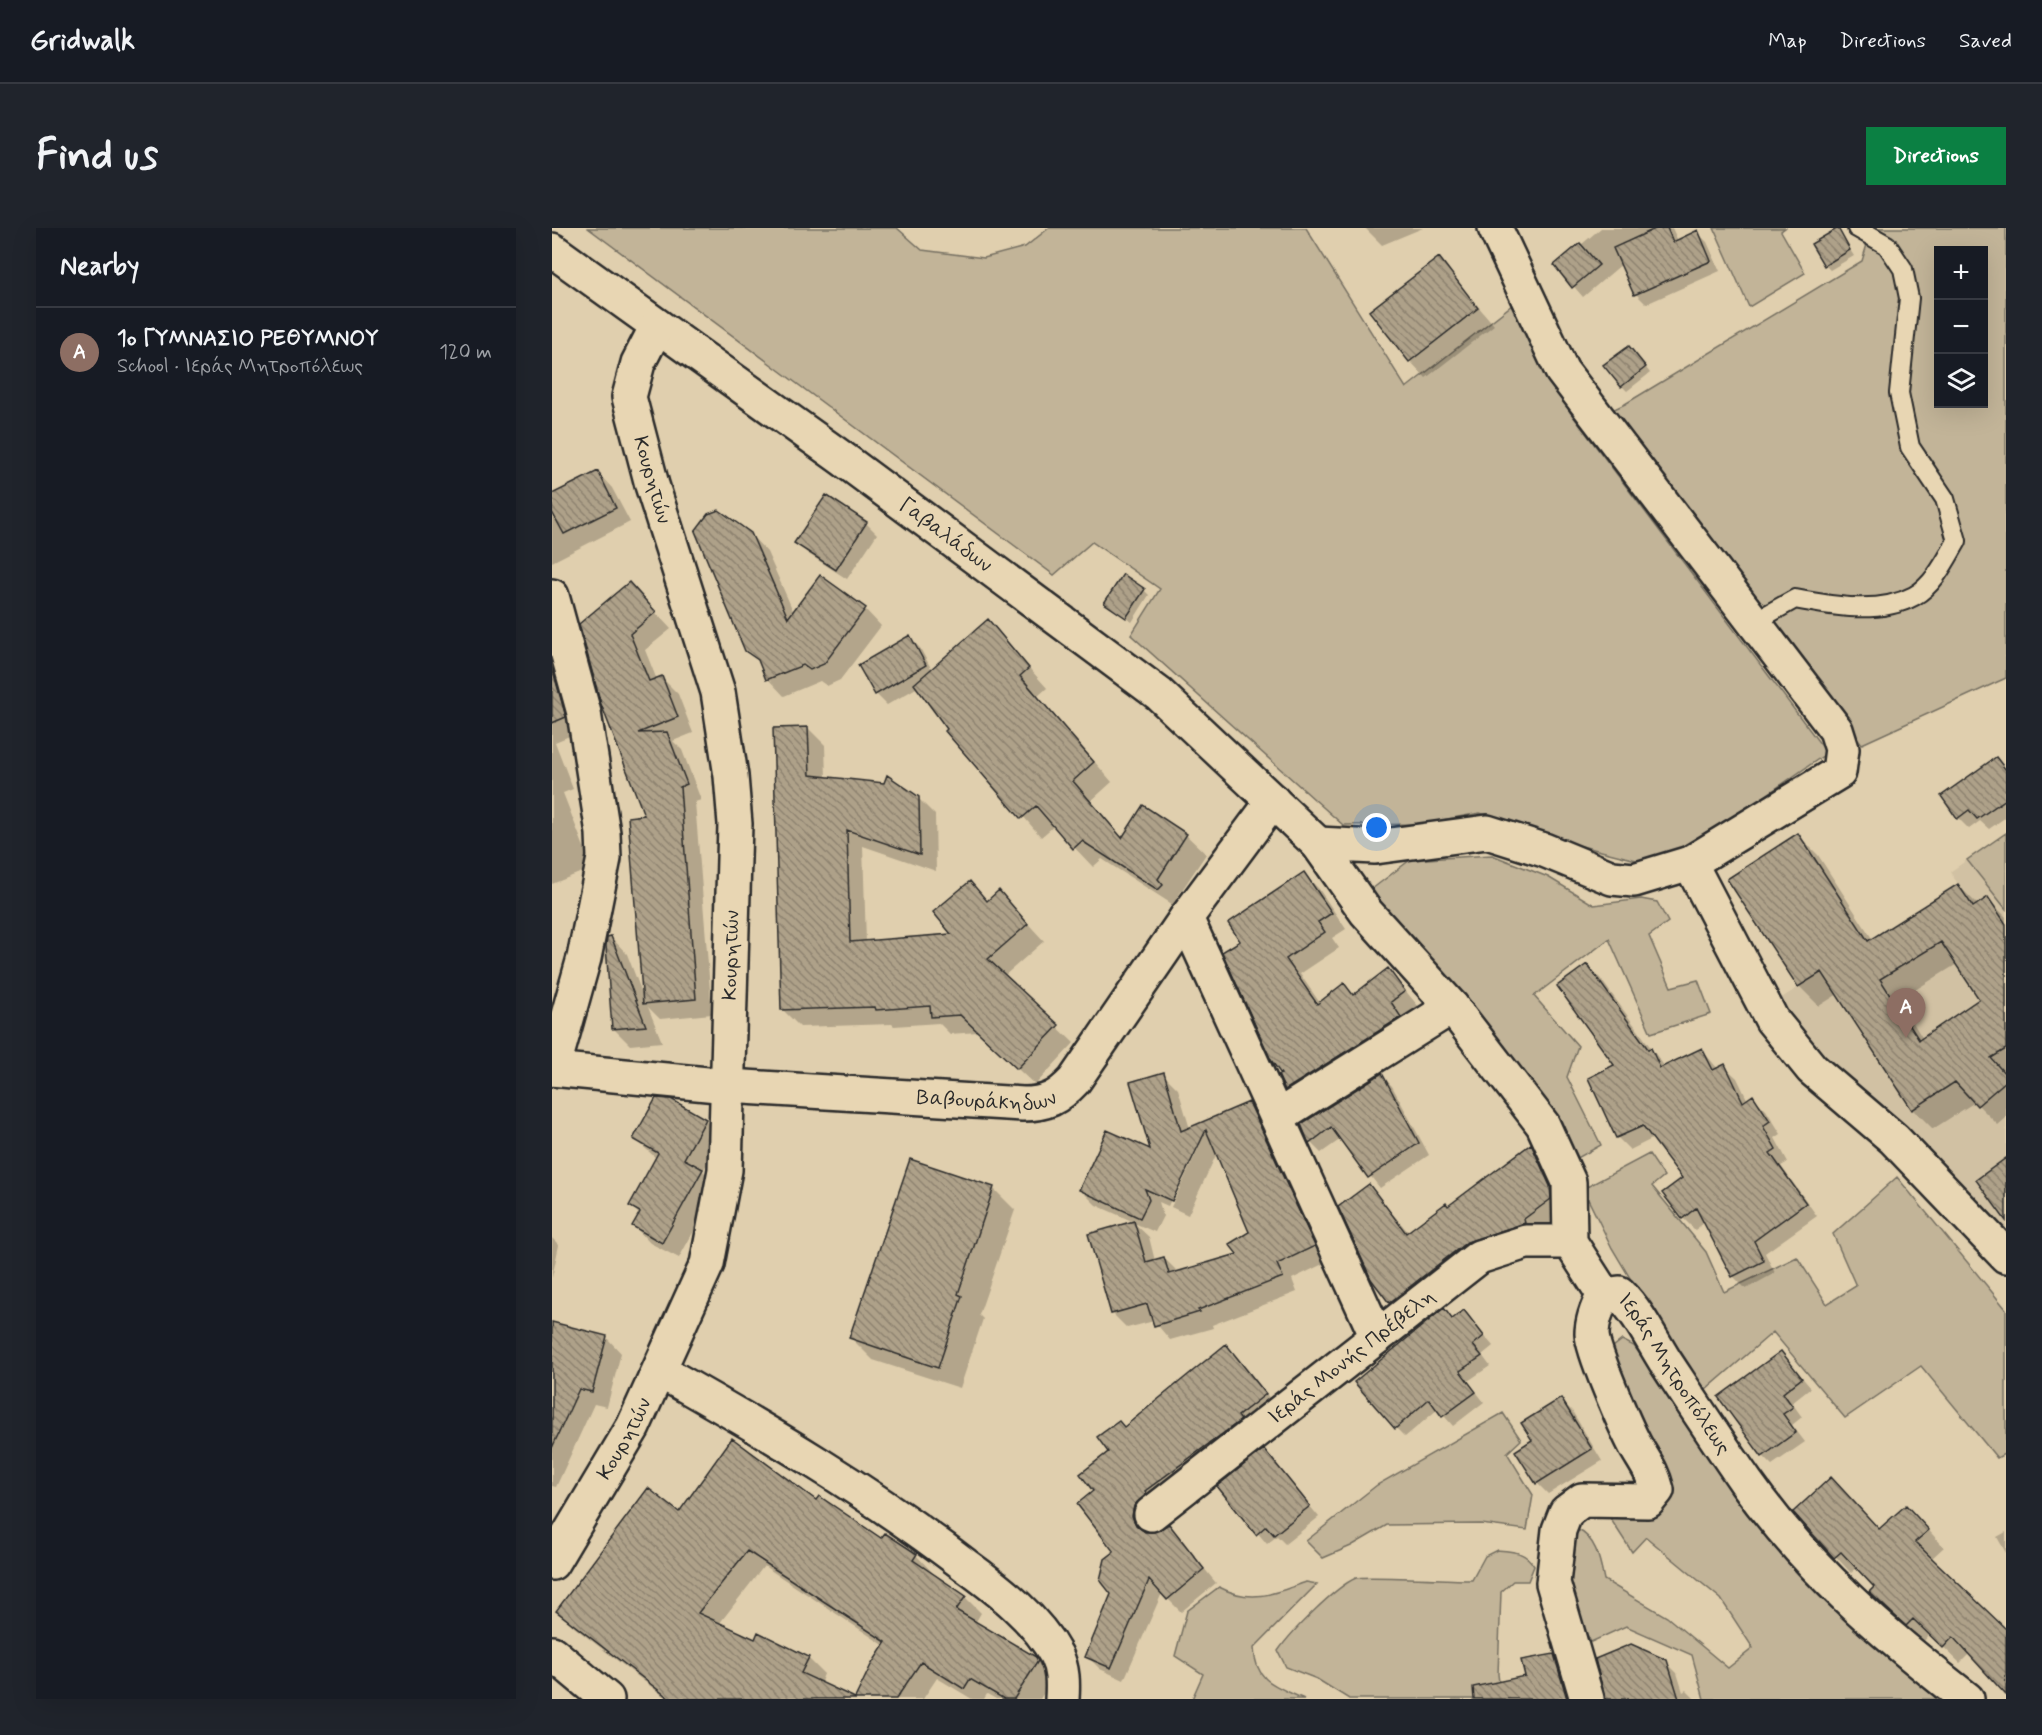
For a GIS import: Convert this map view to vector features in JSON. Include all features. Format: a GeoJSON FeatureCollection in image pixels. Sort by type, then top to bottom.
{"type":"FeatureCollection","features":[{"type":"Feature","properties":{"kind":"street"},"geometry":{"type":"LineString","coordinates":[[1317,844],[1375,847],[1487,832],[1544,850],[1612,878],[1634,880],[1690,863],[1839,772],[1842,748],[1836,730],[1562,371],[1495,228]]}},
{"type":"Feature","properties":{"kind":"street","name":"Γαβαλάδων"},"geometry":{"type":"LineString","coordinates":[[552,250],[843,459],[1160,694],[1273,801],[1317,844],[1366,912],[1452,1008],[1543,1125],[1569,1182],[1570,1242]]}},
{"type":"Feature","properties":{"kind":"street","name":"Κουρητών"},"geometry":{"type":"LineString","coordinates":[[552,1563],[628,1436],[660,1371],[707,1264],[725,1170],[735,824],[731,776],[718,692],[652,485],[629,397],[638,363],[657,326]]}},
{"type":"Feature","properties":{"kind":"street"},"geometry":{"type":"LineString","coordinates":[[552,596],[584,713],[603,833],[604,858],[586,947],[553,1069]]}},
{"type":"Feature","properties":{"kind":"street","name":"Βαβουράκηδων"},"geometry":{"type":"LineString","coordinates":[[553,1069],[728,1086],[1023,1104],[1051,1101],[1062,1095],[1074,1081],[1186,918],[1273,801]]}},
{"type":"Feature","properties":{"kind":"street"},"geometry":{"type":"LineString","coordinates":[[1690,863],[1779,1029],[1812,1069],[1902,1147],[2006,1256]]}},
{"type":"Feature","properties":{"kind":"street"},"geometry":{"type":"LineString","coordinates":[[1186,918],[1377,1337]]}},
{"type":"Feature","properties":{"kind":"street"},"geometry":{"type":"LineString","coordinates":[[1277,1117],[1452,1008]]}},
{"type":"Feature","properties":{"kind":"street","name":"Ιεράς Μονής Πρέβελη"},"geometry":{"type":"LineString","coordinates":[[1151,1514],[1479,1257],[1526,1242],[1570,1242]]}},
{"type":"Feature","properties":{"kind":"street"},"geometry":{"type":"LineString","coordinates":[[1570,1242],[1604,1295]]}},
{"type":"Feature","properties":{"kind":"street","name":"Ιεράς Μητροπόλεως"},"geometry":{"type":"LineString","coordinates":[[1587,1699],[1556,1602],[1553,1582],[1558,1530],[1566,1512],[1582,1500],[1648,1501],[1657,1490],[1653,1471],[1636,1446],[1617,1404],[1592,1335],[1597,1307],[1604,1295],[1619,1293],[1636,1310],[1708,1427],[1778,1525],[1829,1583],[1903,1649],[1967,1699]]}},
{"type":"Feature","properties":{"kind":"street"},"geometry":{"type":"LineString","coordinates":[[660,1371],[768,1434],[911,1525],[992,1586],[1018,1609],[1052,1648],[1062,1672],[1062,1699]]}},
{"type":"Feature","properties":{"kind":"street"},"geometry":{"type":"LineString","coordinates":[[552,1653],[607,1699]]}},
{"type":"Feature","properties":{"kind":"lane"},"geometry":{"type":"LineString","coordinates":[[1754,622],[1795,599],[1839,608],[1888,605],[1915,596],[1939,571],[1957,541],[1945,499],[1910,447],[1901,404],[1899,393],[1909,298],[1903,269],[1887,245],[1857,228]]}},
{"type":"Feature","properties":{"kind":"shaded area"},"geometry":{"type":"Polygon","coordinates":[[[588,228],[897,228],[922,250],[984,258],[1025,247],[1049,228],[1306,228],[1406,388],[1521,298],[1570,412],[1827,753],[1693,846],[1644,862],[1566,842],[1480,813],[1420,824],[1343,825],[1131,635],[1160,589],[1092,542],[1054,575],[588,228]]]}},
{"type":"Feature","properties":{"kind":"shaded area"},"geometry":{"type":"Polygon","coordinates":[[[1714,228],[1785,228],[1781,231],[1805,273],[1749,307],[1714,228]]]}},
{"type":"Feature","properties":{"kind":"shaded area"},"geometry":{"type":"Polygon","coordinates":[[[1872,228],[2006,228],[2006,678],[1862,744],[1608,412],[1625,404],[1862,261],[1872,228]]]}},
{"type":"Feature","properties":{"kind":"shaded area"},"geometry":{"type":"Polygon","coordinates":[[[2006,833],[2006,909],[1967,860],[2006,833]]]}},
{"type":"Feature","properties":{"kind":"shaded area"},"geometry":{"type":"Polygon","coordinates":[[[1492,855],[1548,877],[1594,905],[1641,899],[1657,902],[1668,922],[1649,936],[1671,987],[1698,980],[1711,1014],[1651,1033],[1609,939],[1534,996],[1578,1046],[1567,1077],[1601,1145],[1574,1160],[1546,1101],[1368,892],[1410,860],[1492,855]]]}},
{"type":"Feature","properties":{"kind":"shaded area"},"geometry":{"type":"Polygon","coordinates":[[[1967,860],[2006,909],[2006,1239],[1836,1074],[1777,1001],[1958,884],[1950,872],[1967,860]]]}},
{"type":"Feature","properties":{"kind":"shaded area"},"geometry":{"type":"Polygon","coordinates":[[[1649,1154],[1664,1176],[1652,1186],[1706,1252],[1724,1292],[1797,1257],[1827,1304],[1856,1286],[1833,1234],[1897,1177],[2006,1309],[2006,1453],[1997,1458],[1921,1366],[1845,1418],[1773,1332],[1700,1395],[1612,1248],[1583,1189],[1649,1154]]]}},
{"type":"Feature","properties":{"kind":"shaded area"},"geometry":{"type":"Polygon","coordinates":[[[1622,1340],[1634,1346],[1750,1506],[1852,1627],[1937,1699],[1704,1699],[1692,1655],[1626,1626],[1591,1642],[1576,1614],[1566,1576],[1576,1529],[1593,1543],[1604,1580],[1667,1617],[1728,1668],[1753,1648],[1721,1599],[1646,1537],[1632,1552],[1610,1518],[1636,1519],[1668,1505],[1661,1463],[1619,1368],[1613,1347],[1622,1340]]]}},
{"type":"Feature","properties":{"kind":"shaded area"},"geometry":{"type":"Polygon","coordinates":[[[1503,1413],[1521,1440],[1507,1453],[1533,1495],[1527,1530],[1481,1524],[1387,1525],[1351,1546],[1323,1558],[1306,1541],[1377,1485],[1503,1413]]]}},
{"type":"Feature","properties":{"kind":"shaded area"},"geometry":{"type":"Polygon","coordinates":[[[1497,1550],[1527,1557],[1534,1566],[1528,1581],[1513,1581],[1501,1592],[1498,1674],[1501,1699],[1349,1699],[1317,1679],[1286,1667],[1278,1651],[1284,1643],[1326,1600],[1356,1578],[1472,1580],[1485,1556],[1497,1550]]]}},
{"type":"Feature","properties":{"kind":"shaded area"},"geometry":{"type":"Polygon","coordinates":[[[1306,1582],[1317,1584],[1254,1648],[1255,1659],[1263,1676],[1276,1686],[1304,1699],[1192,1699],[1203,1674],[1175,1656],[1187,1611],[1219,1587],[1252,1596],[1273,1593],[1306,1582]]]}},
{"type":"Feature","properties":{"kind":"building"},"geometry":{"type":"Polygon","coordinates":[[[1657,228],[1667,228],[1673,242],[1698,230],[1711,261],[1634,295],[1613,248],[1657,228]]]}},
{"type":"Feature","properties":{"kind":"building"},"geometry":{"type":"Polygon","coordinates":[[[1838,228],[1850,250],[1824,266],[1811,244],[1838,228]]]}},
{"type":"Feature","properties":{"kind":"building"},"geometry":{"type":"Polygon","coordinates":[[[1580,243],[1599,265],[1572,288],[1554,265],[1580,243]]]}},
{"type":"Feature","properties":{"kind":"building"},"geometry":{"type":"Polygon","coordinates":[[[1439,257],[1478,308],[1409,362],[1369,311],[1439,257]]]}},
{"type":"Feature","properties":{"kind":"building"},"geometry":{"type":"Polygon","coordinates":[[[1629,346],[1646,367],[1621,387],[1603,365],[1629,346]]]}},
{"type":"Feature","properties":{"kind":"building"},"geometry":{"type":"Polygon","coordinates":[[[598,471],[616,508],[564,534],[552,512],[552,494],[598,471]]]}},
{"type":"Feature","properties":{"kind":"building"},"geometry":{"type":"Polygon","coordinates":[[[826,495],[867,522],[836,570],[794,543],[826,495]]]}},
{"type":"Feature","properties":{"kind":"building"},"geometry":{"type":"Polygon","coordinates":[[[719,510],[751,533],[788,618],[820,575],[866,608],[824,664],[810,670],[803,665],[766,680],[758,660],[745,651],[695,531],[708,514],[719,510]]]}},
{"type":"Feature","properties":{"kind":"building"},"geometry":{"type":"Polygon","coordinates":[[[1123,574],[1145,589],[1126,618],[1104,603],[1123,574]]]}},
{"type":"Feature","properties":{"kind":"building"},"geometry":{"type":"Polygon","coordinates":[[[629,582],[656,612],[630,634],[649,681],[662,676],[678,717],[638,733],[667,732],[687,784],[680,787],[696,999],[643,1004],[628,817],[644,815],[601,704],[579,624],[629,582]]]}},
{"type":"Feature","properties":{"kind":"building"},"geometry":{"type":"Polygon","coordinates":[[[988,619],[1029,668],[1020,676],[1094,762],[1073,781],[1122,838],[1143,805],[1187,834],[1158,879],[1163,885],[1158,890],[1082,841],[1073,849],[1036,806],[1021,819],[945,731],[947,729],[914,684],[988,619]]]}},
{"type":"Feature","properties":{"kind":"building"},"geometry":{"type":"Polygon","coordinates":[[[910,635],[926,665],[875,695],[858,665],[910,635]]]}},
{"type":"Feature","properties":{"kind":"building"},"geometry":{"type":"Polygon","coordinates":[[[552,667],[566,717],[552,723],[552,667]]]}},
{"type":"Feature","properties":{"kind":"building"},"geometry":{"type":"Polygon","coordinates":[[[808,727],[810,775],[884,783],[887,775],[919,797],[920,855],[847,830],[850,942],[951,934],[933,912],[970,881],[987,901],[999,890],[1028,924],[988,959],[1059,1025],[1017,1069],[960,1015],[931,1017],[930,1006],[876,1010],[875,1007],[781,1010],[773,728],[808,727]]]}},
{"type":"Feature","properties":{"kind":"building"},"geometry":{"type":"Polygon","coordinates":[[[1996,757],[2006,770],[2006,799],[1977,819],[1969,810],[1957,819],[1941,796],[1996,757]]]}},
{"type":"Feature","properties":{"kind":"building"},"geometry":{"type":"Polygon","coordinates":[[[1798,833],[1868,941],[1958,884],[1973,907],[1988,897],[2006,924],[2006,1049],[1991,1058],[2006,1075],[2006,1081],[1977,1106],[1955,1082],[1912,1110],[1822,972],[1798,987],[1727,879],[1798,833]],[[1941,942],[1880,979],[1919,1040],[1979,999],[1941,942]]]}},
{"type":"Feature","properties":{"kind":"building"},"geometry":{"type":"Polygon","coordinates":[[[1304,872],[1332,913],[1318,922],[1325,932],[1286,959],[1317,1004],[1344,983],[1353,995],[1388,968],[1405,991],[1391,1002],[1401,1017],[1285,1090],[1278,1075],[1281,1074],[1271,1060],[1222,952],[1240,941],[1228,923],[1304,872]]]}},
{"type":"Feature","properties":{"kind":"building"},"geometry":{"type":"Polygon","coordinates":[[[611,936],[646,1026],[612,1029],[606,946],[607,937],[611,936]]]}},
{"type":"Feature","properties":{"kind":"building"},"geometry":{"type":"Polygon","coordinates":[[[1587,964],[1648,1049],[1651,1048],[1660,1068],[1702,1048],[1713,1070],[1725,1064],[1743,1102],[1753,1095],[1770,1121],[1763,1126],[1776,1149],[1770,1153],[1806,1203],[1754,1241],[1764,1261],[1732,1277],[1696,1208],[1682,1219],[1662,1193],[1682,1178],[1643,1126],[1616,1138],[1588,1078],[1614,1065],[1557,986],[1587,964]]]}},
{"type":"Feature","properties":{"kind":"building"},"geometry":{"type":"Polygon","coordinates":[[[1164,1072],[1181,1131],[1249,1102],[1315,1246],[1277,1264],[1283,1277],[1198,1310],[1200,1312],[1154,1326],[1147,1304],[1111,1314],[1088,1234],[1134,1221],[1146,1262],[1164,1257],[1169,1274],[1237,1254],[1229,1244],[1249,1232],[1206,1130],[1172,1201],[1145,1189],[1149,1200],[1140,1218],[1079,1190],[1107,1130],[1150,1149],[1130,1082],[1164,1072]]]}},
{"type":"Feature","properties":{"kind":"building"},"geometry":{"type":"Polygon","coordinates":[[[1382,1073],[1419,1143],[1368,1178],[1331,1127],[1309,1144],[1301,1124],[1382,1073]]]}},
{"type":"Feature","properties":{"kind":"building"},"geometry":{"type":"Polygon","coordinates":[[[656,1098],[671,1099],[706,1119],[684,1159],[703,1169],[662,1243],[632,1226],[640,1212],[629,1206],[658,1153],[633,1139],[656,1098]]]}},
{"type":"Feature","properties":{"kind":"building"},"geometry":{"type":"Polygon","coordinates":[[[1531,1144],[1550,1186],[1551,1199],[1524,1219],[1525,1223],[1467,1242],[1389,1303],[1371,1279],[1338,1207],[1369,1184],[1406,1233],[1446,1203],[1448,1206],[1531,1144]]]}},
{"type":"Feature","properties":{"kind":"building"},"geometry":{"type":"Polygon","coordinates":[[[2006,1158],[2006,1221],[1976,1180],[2006,1158]]]}},
{"type":"Feature","properties":{"kind":"building"},"geometry":{"type":"Polygon","coordinates":[[[910,1159],[994,1187],[958,1294],[962,1296],[938,1368],[849,1338],[910,1159]]]}},
{"type":"Feature","properties":{"kind":"building"},"geometry":{"type":"Polygon","coordinates":[[[1444,1308],[1452,1319],[1464,1310],[1484,1336],[1473,1345],[1482,1356],[1460,1371],[1476,1392],[1442,1417],[1429,1399],[1395,1429],[1354,1382],[1444,1308]]]}},
{"type":"Feature","properties":{"kind":"building"},"geometry":{"type":"Polygon","coordinates":[[[552,1322],[607,1336],[592,1392],[579,1389],[552,1448],[552,1322]]]}},
{"type":"Feature","properties":{"kind":"building"},"geometry":{"type":"Polygon","coordinates":[[[1226,1344],[1266,1394],[1238,1416],[1241,1420],[1145,1491],[1147,1494],[1134,1506],[1132,1516],[1136,1525],[1145,1532],[1154,1532],[1169,1524],[1204,1569],[1167,1600],[1149,1580],[1111,1668],[1085,1657],[1111,1594],[1100,1580],[1105,1559],[1114,1552],[1077,1504],[1093,1491],[1080,1474],[1108,1452],[1097,1437],[1119,1421],[1124,1427],[1226,1344]]]}},
{"type":"Feature","properties":{"kind":"building"},"geometry":{"type":"Polygon","coordinates":[[[1781,1351],[1802,1378],[1783,1393],[1793,1407],[1783,1414],[1796,1432],[1762,1457],[1718,1397],[1781,1351]]]}},
{"type":"Feature","properties":{"kind":"building"},"geometry":{"type":"Polygon","coordinates":[[[1561,1398],[1592,1449],[1536,1484],[1515,1451],[1532,1440],[1521,1423],[1561,1398]]]}},
{"type":"Feature","properties":{"kind":"building"},"geometry":{"type":"Polygon","coordinates":[[[732,1438],[816,1500],[819,1496],[881,1538],[885,1533],[917,1554],[913,1560],[966,1596],[956,1610],[1036,1657],[1038,1661],[1014,1699],[1004,1699],[970,1679],[964,1689],[921,1662],[896,1699],[670,1699],[556,1611],[648,1488],[679,1512],[732,1438]],[[747,1551],[698,1613],[755,1639],[758,1632],[809,1657],[801,1673],[855,1698],[871,1665],[886,1642],[747,1551]]]}},
{"type":"Feature","properties":{"kind":"building"},"geometry":{"type":"Polygon","coordinates":[[[1264,1449],[1310,1506],[1274,1535],[1266,1526],[1256,1535],[1217,1486],[1264,1449]]]}},
{"type":"Feature","properties":{"kind":"building"},"geometry":{"type":"Polygon","coordinates":[[[1831,1477],[1879,1529],[1906,1505],[1929,1530],[1915,1542],[2006,1629],[2006,1695],[1953,1637],[1943,1648],[1913,1619],[1906,1626],[1869,1592],[1874,1587],[1841,1552],[1834,1558],[1793,1512],[1831,1477]]]}},
{"type":"Feature","properties":{"kind":"building"},"geometry":{"type":"Polygon","coordinates":[[[1631,1644],[1667,1660],[1679,1699],[1605,1699],[1595,1659],[1631,1644]]]}},
{"type":"Feature","properties":{"kind":"building"},"geometry":{"type":"Polygon","coordinates":[[[1554,1654],[1567,1699],[1474,1699],[1473,1687],[1525,1676],[1521,1660],[1554,1654]]]}},
{"type":"Feature","properties":{"kind":"place","name":"1ο ΓΥΜΝΑΣΙΟ ΡΕΘΥΜΝΟΥ"},"geometry":{"type":"Point","coordinates":[1906,1038]}}]}
